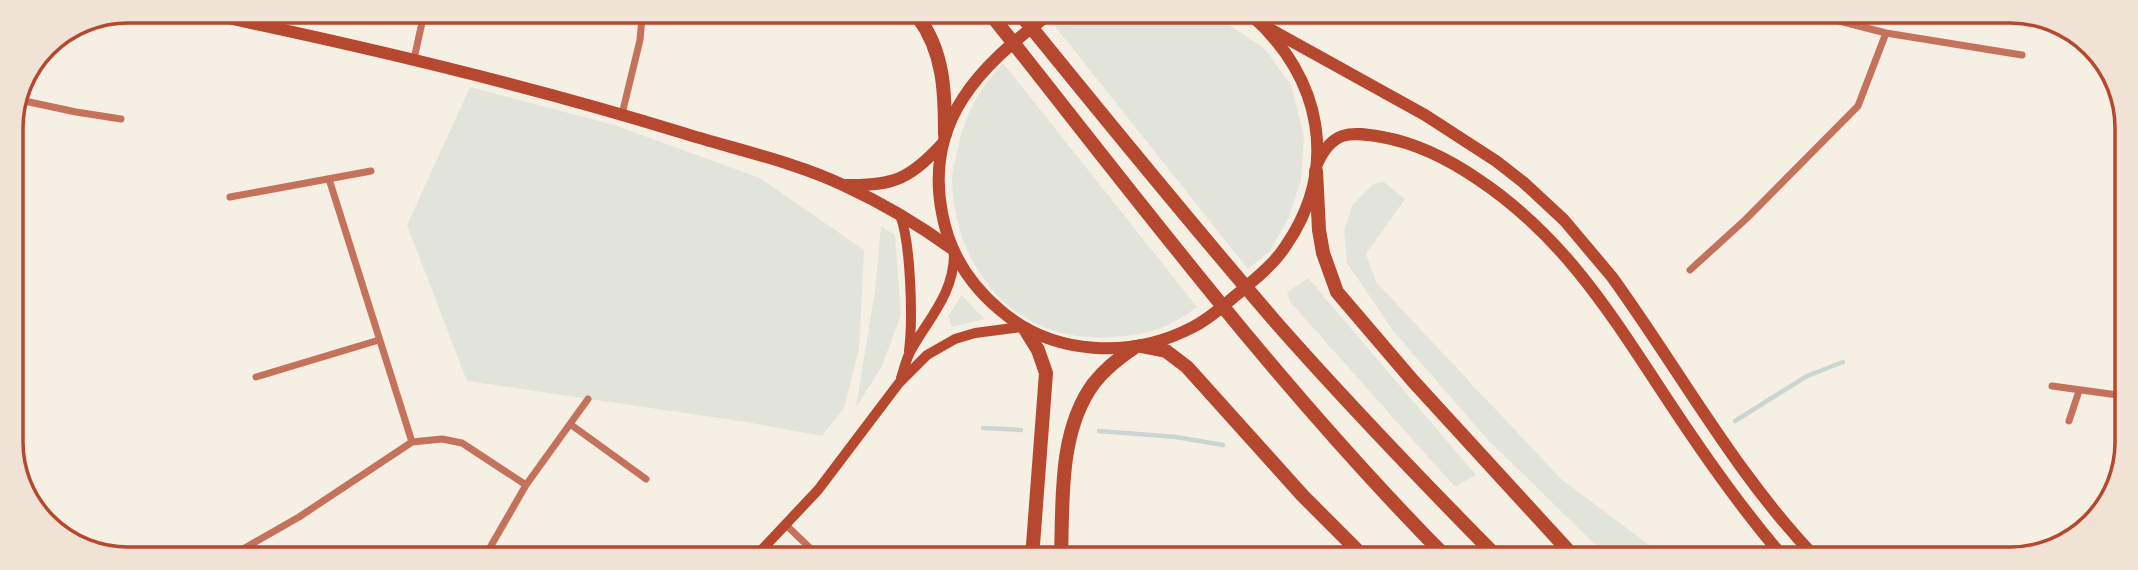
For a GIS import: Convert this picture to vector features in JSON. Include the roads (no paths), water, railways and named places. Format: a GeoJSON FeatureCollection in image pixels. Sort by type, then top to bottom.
{"type":"FeatureCollection","features":[{"type":"Feature","properties":{"kind":"highway"},"geometry":{"type":"LineString","coordinates":[[922,23],[934,46],[944,80],[944,138]]}},
{"type":"Feature","properties":{"kind":"highway"},"geometry":{"type":"LineString","coordinates":[[998,23],[1258,347],[1339,442],[1437,547]]}},
{"type":"Feature","properties":{"kind":"highway"},"geometry":{"type":"LineString","coordinates":[[1028,23],[1282,328],[1488,547]]}},
{"type":"Feature","properties":{"kind":"highway"},"geometry":{"type":"LineString","coordinates":[[1316,168],[1323,253],[1338,292],[1413,381],[1565,547]]}},
{"type":"Feature","properties":{"kind":"highway"},"geometry":{"type":"LineString","coordinates":[[1023,328],[1038,350],[1046,373],[1033,547]]}},
{"type":"Feature","properties":{"kind":"highway"},"geometry":{"type":"LineString","coordinates":[[1061,547],[1063,495],[1075,418],[1096,381],[1138,346],[1166,351],[1187,367],[1303,496],[1354,547]]}},
{"type":"Feature","properties":{"kind":"main road"},"geometry":{"type":"LineString","coordinates":[[250,23],[492,78],[622,114],[842,184],[915,222],[953,252]]}},
{"type":"Feature","properties":{"kind":"main road"},"geometry":{"type":"LineString","coordinates":[[1038,23],[1004,50],[963,95],[944,138],[938,182],[944,225],[953,252],[974,286],[1023,328],[1078,346],[1096,348],[1138,346],[1179,334],[1209,318],[1273,262],[1284,249],[1303,216],[1316,168],[1328,144],[1340,136],[1362,133],[1387,138],[1433,154],[1466,171],[1528,216],[1565,255],[1595,293],[1723,481],[1775,547]]}},
{"type":"Feature","properties":{"kind":"main road"},"geometry":{"type":"LineString","coordinates":[[1262,25],[1286,52],[1304,83],[1315,121],[1316,168]]}},
{"type":"Feature","properties":{"kind":"main road"},"geometry":{"type":"LineString","coordinates":[[1262,25],[1464,139],[1541,198],[1592,251],[1612,277],[1740,466],[1806,547]]}},
{"type":"Feature","properties":{"kind":"main road"},"geometry":{"type":"LineString","coordinates":[[842,184],[887,184],[901,178],[915,170],[944,138]]}},
{"type":"Feature","properties":{"kind":"main road"},"geometry":{"type":"LineString","coordinates":[[900,215],[904,226],[907,258],[911,331],[909,354]]}},
{"type":"Feature","properties":{"kind":"main road"},"geometry":{"type":"LineString","coordinates":[[899,383],[909,354],[949,288],[953,276],[953,252]]}},
{"type":"Feature","properties":{"kind":"main road"},"geometry":{"type":"LineString","coordinates":[[765,547],[818,490],[899,383],[927,355],[955,339],[975,333],[1023,328]]}},
{"type":"Feature","properties":{"kind":"street"},"geometry":{"type":"LineString","coordinates":[[414,59],[422,23]]}},
{"type":"Feature","properties":{"kind":"street"},"geometry":{"type":"LineString","coordinates":[[622,114],[642,23]]}},
{"type":"Feature","properties":{"kind":"street"},"geometry":{"type":"LineString","coordinates":[[1847,23],[1886,33],[2022,55]]}},
{"type":"Feature","properties":{"kind":"street"},"geometry":{"type":"LineString","coordinates":[[1690,270],[1746,219],[1858,106],[1886,33]]}},
{"type":"Feature","properties":{"kind":"street"},"geometry":{"type":"LineString","coordinates":[[26,101],[121,119]]}},
{"type":"Feature","properties":{"kind":"street"},"geometry":{"type":"LineString","coordinates":[[230,197],[371,171]]}},
{"type":"Feature","properties":{"kind":"street"},"geometry":{"type":"LineString","coordinates":[[328,179],[412,442]]}},
{"type":"Feature","properties":{"kind":"street"},"geometry":{"type":"LineString","coordinates":[[256,377],[379,340]]}},
{"type":"Feature","properties":{"kind":"street"},"geometry":{"type":"LineString","coordinates":[[2052,386],[2115,395]]}},
{"type":"Feature","properties":{"kind":"street"},"geometry":{"type":"LineString","coordinates":[[2069,421],[2079,391]]}},
{"type":"Feature","properties":{"kind":"street"},"geometry":{"type":"LineString","coordinates":[[490,547],[526,485],[588,399]]}},
{"type":"Feature","properties":{"kind":"street"},"geometry":{"type":"LineString","coordinates":[[570,424],[646,479]]}},
{"type":"Feature","properties":{"kind":"street"},"geometry":{"type":"LineString","coordinates":[[246,547],[299,517],[412,442],[442,439],[462,443],[526,485]]}},
{"type":"Feature","properties":{"kind":"street"},"geometry":{"type":"LineString","coordinates":[[786,525],[809,547]]}},
{"type":"Feature","properties":{"kind":"waterway"},"geometry":{"type":"LineString","coordinates":[[1735,421],[1807,376],[1843,362]]}},
{"type":"Feature","properties":{"kind":"waterway"},"geometry":{"type":"LineString","coordinates":[[983,428],[1021,430]]}},
{"type":"Feature","properties":{"kind":"waterway"},"geometry":{"type":"LineString","coordinates":[[1099,431],[1176,437],[1223,445]]}}]}
